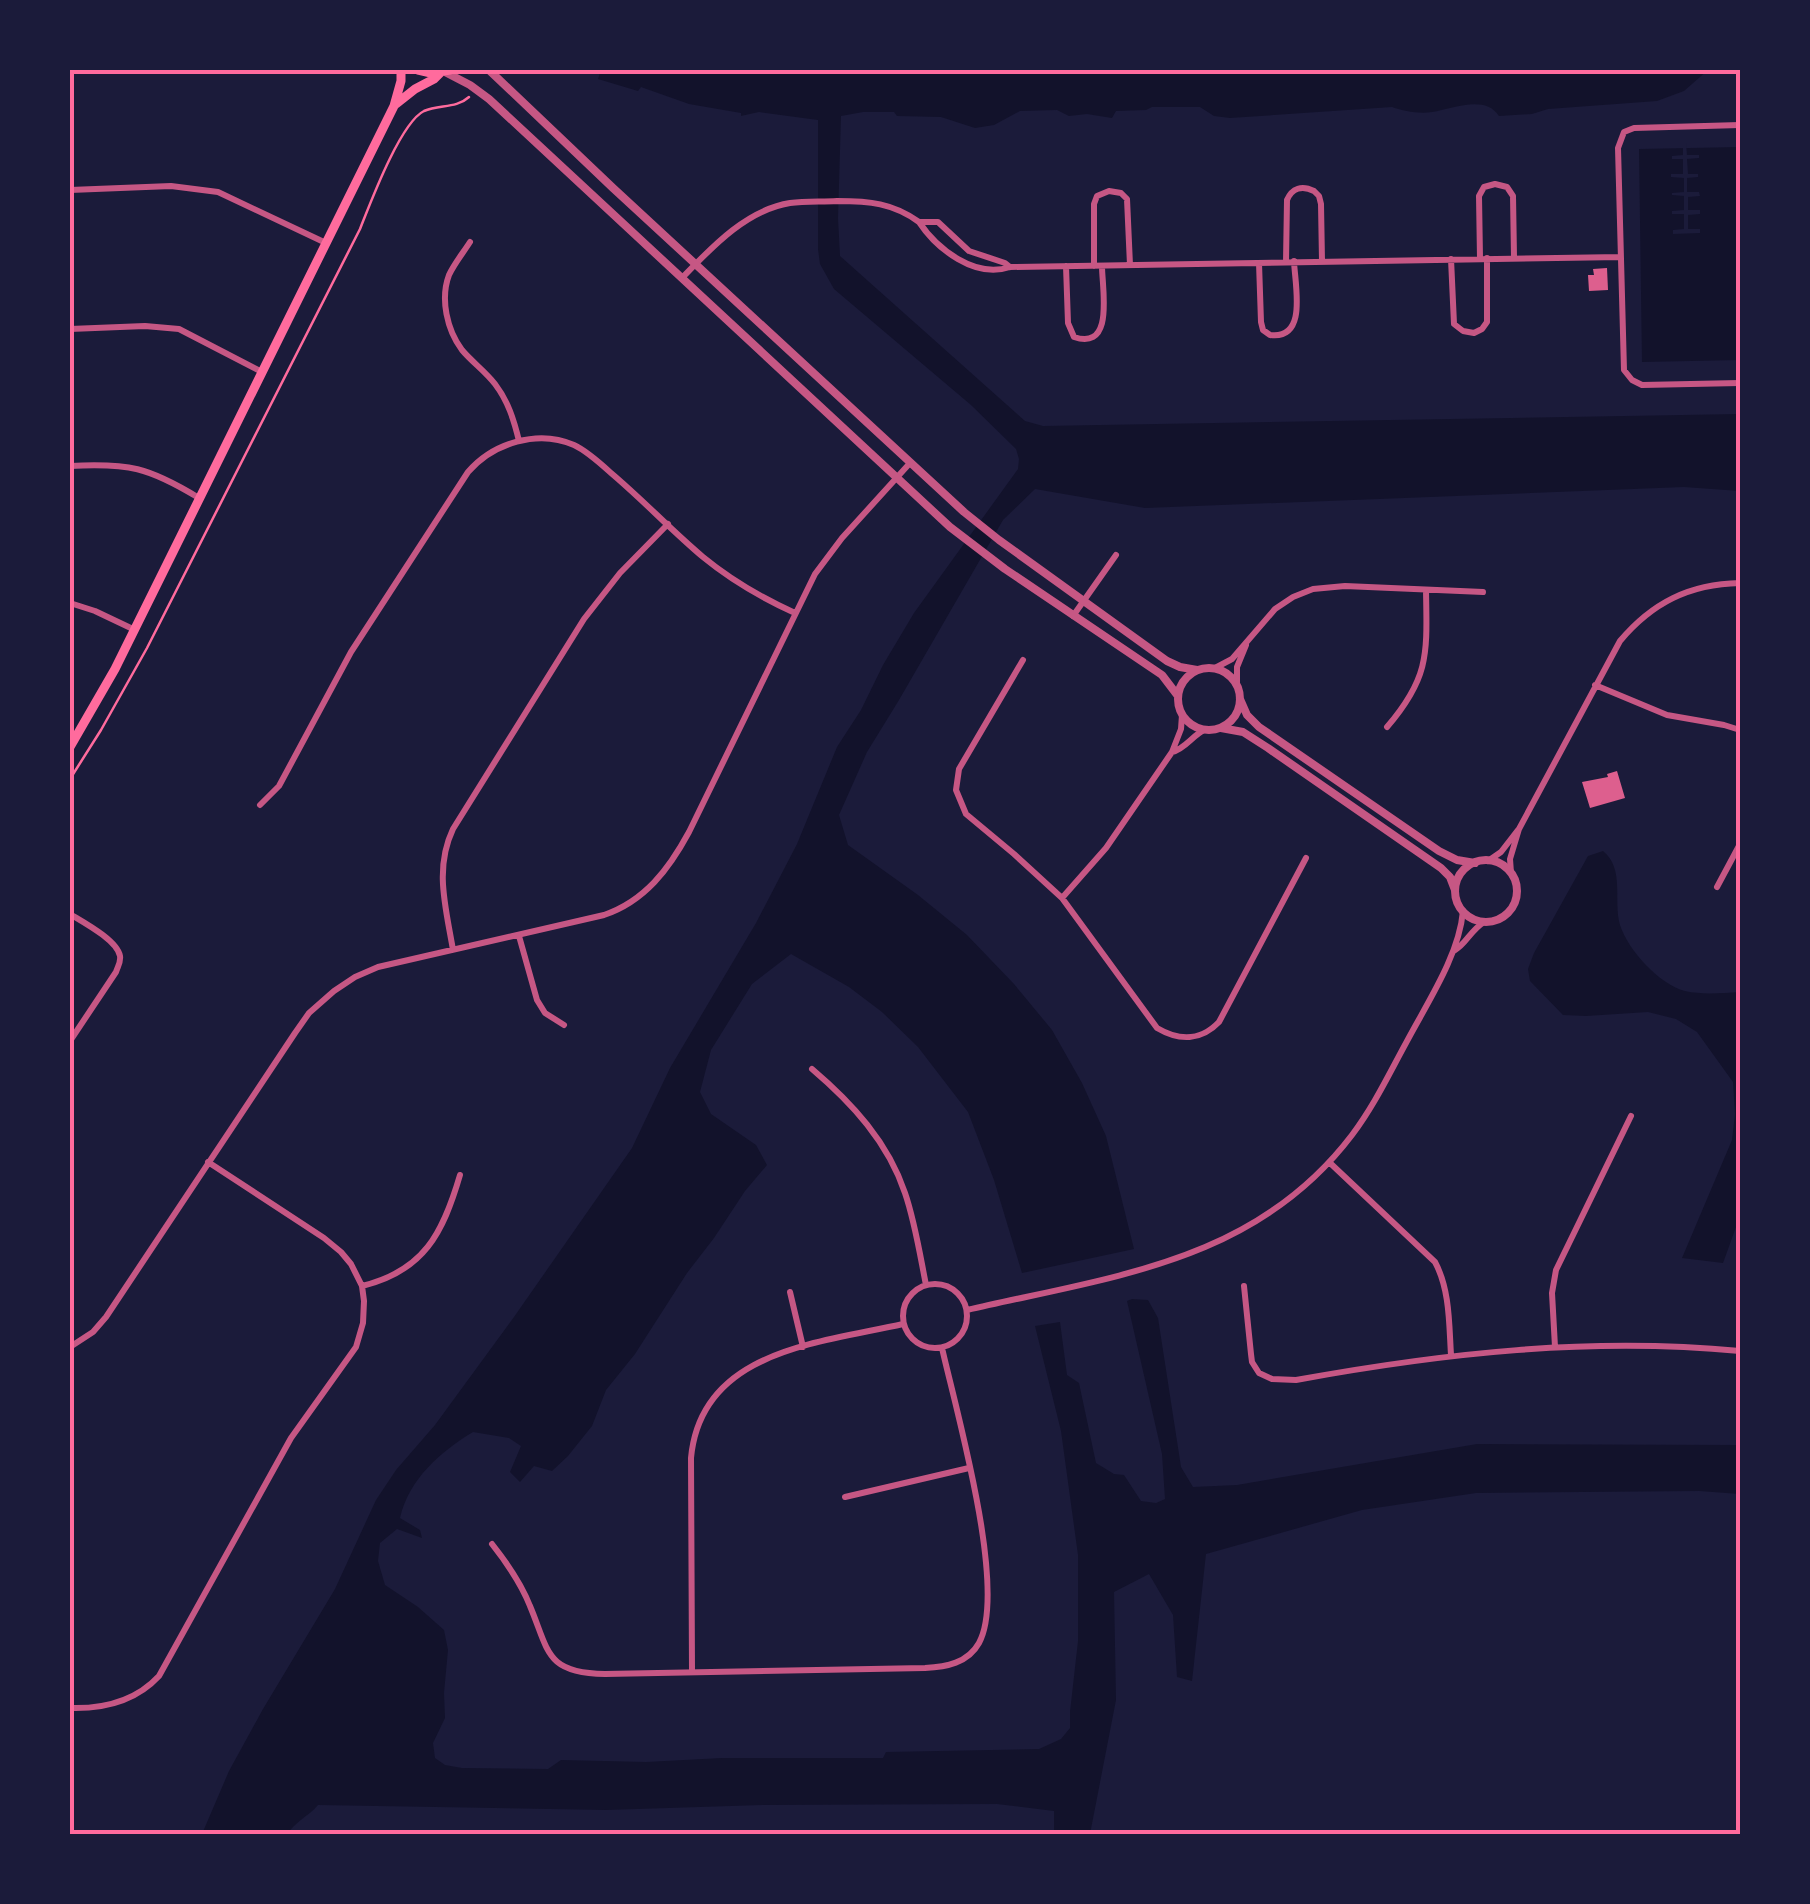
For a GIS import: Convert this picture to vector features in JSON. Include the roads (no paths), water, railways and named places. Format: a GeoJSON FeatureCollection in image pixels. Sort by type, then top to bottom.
{"type":"FeatureCollection","features":[{"type":"Feature","properties":{"kind":"main road"},"geometry":{"type":"LineString","coordinates":[[70,747],[75,729],[135,630],[328,243],[394,106],[401,70]]}},
{"type":"Feature","properties":{"kind":"main road"},"geometry":{"type":"LineString","coordinates":[[418,70],[445,72]]}},
{"type":"Feature","properties":{"kind":"main road"},"geometry":{"type":"LineString","coordinates":[[394,106],[445,72]]}},
{"type":"Feature","properties":{"kind":"street"},"geometry":{"type":"LineString","coordinates":[[489,70],[964,512],[1168,661],[1197,670],[1228,662],[1268,614],[1307,591],[1335,586],[1483,592]]}},
{"type":"Feature","properties":{"kind":"street"},"geometry":{"type":"LineString","coordinates":[[445,72],[489,99],[950,526],[985,555],[1162,675],[1178,696],[1181,729],[1172,752],[1106,848],[1062,898]]}},
{"type":"Feature","properties":{"kind":"street"},"geometry":{"type":"LineString","coordinates":[[1740,125],[1640,127],[1624,132],[1618,148],[1623,365],[1627,376],[1642,385],[1740,383]]}},
{"type":"Feature","properties":{"kind":"street"},"geometry":{"type":"LineString","coordinates":[[70,190],[171,186],[218,192],[328,243]]}},
{"type":"Feature","properties":{"kind":"street"},"geometry":{"type":"LineString","coordinates":[[1451,259],[1453,320],[1463,332],[1474,333],[1488,318],[1479,196],[1484,187],[1507,187],[1513,196],[1514,257]]}},
{"type":"Feature","properties":{"kind":"street"},"geometry":{"type":"LineString","coordinates":[[1260,262],[1262,326],[1270,335],[1279,336],[1295,324],[1287,200],[1291,192],[1302,188],[1319,196],[1322,261]]}},
{"type":"Feature","properties":{"kind":"street"},"geometry":{"type":"LineString","coordinates":[[1066,266],[1068,328],[1074,337],[1087,340],[1102,327],[1094,204],[1098,196],[1109,191],[1121,193],[1126,199],[1130,265]]}},
{"type":"Feature","properties":{"kind":"street"},"geometry":{"type":"LineString","coordinates":[[682,278],[733,230],[757,215],[801,202],[875,202],[897,208],[967,264],[994,270],[1621,257]]}},
{"type":"Feature","properties":{"kind":"street"},"geometry":{"type":"LineString","coordinates":[[919,222],[938,222],[969,251],[1010,267]]}},
{"type":"Feature","properties":{"kind":"street"},"geometry":{"type":"LineString","coordinates":[[470,242],[448,280],[448,318],[458,345],[503,395],[519,441]]}},
{"type":"Feature","properties":{"kind":"street"},"geometry":{"type":"LineString","coordinates":[[70,329],[145,326],[178,330],[264,373]]}},
{"type":"Feature","properties":{"kind":"street"},"geometry":{"type":"LineString","coordinates":[[260,805],[280,786],[352,652],[468,472],[487,454],[519,441],[553,440],[581,450],[724,573],[795,613]]}},
{"type":"Feature","properties":{"kind":"street"},"geometry":{"type":"LineString","coordinates":[[70,1347],[93,1332],[106,1317],[295,1033],[319,1004],[345,984],[378,967],[616,911],[658,880],[689,832],[815,574],[910,463]]}},
{"type":"Feature","properties":{"kind":"street"},"geometry":{"type":"LineString","coordinates":[[70,466],[140,468],[199,498]]}},
{"type":"Feature","properties":{"kind":"street"},"geometry":{"type":"LineString","coordinates":[[453,950],[442,877],[444,852],[452,828],[584,618],[620,572],[668,524]]}},
{"type":"Feature","properties":{"kind":"street"},"geometry":{"type":"LineString","coordinates":[[1073,616],[1116,555]]}},
{"type":"Feature","properties":{"kind":"street"},"geometry":{"type":"LineString","coordinates":[[1475,863],[1461,874],[1456,898],[1463,912],[1476,920],[1494,921],[1511,910],[1517,892],[1510,859],[1519,830],[1620,641],[1652,609],[1689,590],[1740,583]]}},
{"type":"Feature","properties":{"kind":"street"},"geometry":{"type":"LineString","coordinates":[[1388,728],[1411,698],[1422,672],[1426,590]]}},
{"type":"Feature","properties":{"kind":"street"},"geometry":{"type":"LineString","coordinates":[[70,603],[95,610],[135,630]]}},
{"type":"Feature","properties":{"kind":"street"},"geometry":{"type":"LineString","coordinates":[[1246,644],[1237,667],[1237,685],[1247,715],[1259,727],[1439,851],[1457,860],[1497,862],[1511,873]]}},
{"type":"Feature","properties":{"kind":"street"},"geometry":{"type":"LineString","coordinates":[[1023,660],[958,769],[959,802],[969,818],[1062,898],[1152,1024],[1162,1032],[1194,1037],[1213,1028],[1306,858]]}},
{"type":"Feature","properties":{"kind":"street"},"geometry":{"type":"LineString","coordinates":[[1216,668],[1237,685]]}},
{"type":"Feature","properties":{"kind":"street"},"geometry":{"type":"LineString","coordinates":[[1178,696],[1184,680],[1197,670]]}},
{"type":"Feature","properties":{"kind":"street"},"geometry":{"type":"LineString","coordinates":[[1595,685],[1666,716],[1740,730]]}},
{"type":"Feature","properties":{"kind":"street"},"geometry":{"type":"LineString","coordinates":[[1221,728],[1235,716],[1240,700]]}},
{"type":"Feature","properties":{"kind":"street"},"geometry":{"type":"LineString","coordinates":[[1182,715],[1204,730]]}},
{"type":"Feature","properties":{"kind":"street"},"geometry":{"type":"LineString","coordinates":[[1172,752],[1204,730],[1243,732],[1441,868],[1456,890]]}},
{"type":"Feature","properties":{"kind":"street"},"geometry":{"type":"LineString","coordinates":[[1488,861],[1519,830]]}},
{"type":"Feature","properties":{"kind":"street"},"geometry":{"type":"LineString","coordinates":[[1718,887],[1740,844]]}},
{"type":"Feature","properties":{"kind":"street"},"geometry":{"type":"LineString","coordinates":[[966,1310],[1130,1272],[1208,1247],[1274,1210],[1329,1162],[1375,1101],[1455,950],[1463,912]]}},
{"type":"Feature","properties":{"kind":"street"},"geometry":{"type":"LineString","coordinates":[[70,914],[108,939],[120,955],[116,972],[70,1041]]}},
{"type":"Feature","properties":{"kind":"street"},"geometry":{"type":"LineString","coordinates":[[1455,950],[1484,922]]}},
{"type":"Feature","properties":{"kind":"street"},"geometry":{"type":"LineString","coordinates":[[519,936],[537,1000],[545,1013],[564,1025]]}},
{"type":"Feature","properties":{"kind":"street"},"geometry":{"type":"LineString","coordinates":[[812,1069],[864,1120],[882,1146],[905,1193],[926,1285]]}},
{"type":"Feature","properties":{"kind":"street"},"geometry":{"type":"LineString","coordinates":[[1555,1348],[1552,1293],[1556,1270],[1630,1116]]}},
{"type":"Feature","properties":{"kind":"street"},"geometry":{"type":"LineString","coordinates":[[70,1708],[106,1706],[140,1693],[159,1676],[291,1438],[356,1347],[364,1300],[351,1264],[333,1244],[208,1162]]}},
{"type":"Feature","properties":{"kind":"street"},"geometry":{"type":"LineString","coordinates":[[1329,1162],[1426,1252],[1438,1268],[1446,1299],[1451,1355]]}},
{"type":"Feature","properties":{"kind":"street"},"geometry":{"type":"LineString","coordinates":[[362,1286],[389,1278],[420,1257],[448,1214],[460,1175]]}},
{"type":"Feature","properties":{"kind":"street"},"geometry":{"type":"LineString","coordinates":[[937,1284],[956,1292],[966,1310],[962,1334],[942,1348],[922,1346],[903,1324],[905,1303],[917,1288],[926,1285],[937,1284]]}},
{"type":"Feature","properties":{"kind":"street"},"geometry":{"type":"LineString","coordinates":[[1244,1286],[1252,1362],[1259,1373],[1280,1380],[1451,1355],[1555,1348],[1740,1350]]}},
{"type":"Feature","properties":{"kind":"street"},"geometry":{"type":"LineString","coordinates":[[790,1292],[803,1347]]}},
{"type":"Feature","properties":{"kind":"street"},"geometry":{"type":"LineString","coordinates":[[692,1672],[691,1458],[695,1432],[718,1392],[739,1372],[770,1356],[903,1324]]}},
{"type":"Feature","properties":{"kind":"street"},"geometry":{"type":"LineString","coordinates":[[492,1544],[510,1566],[526,1596],[544,1644],[559,1662],[577,1671],[596,1674],[953,1664],[979,1643],[987,1597],[983,1534],[942,1348]]}},
{"type":"Feature","properties":{"kind":"street"},"geometry":{"type":"LineString","coordinates":[[846,1497],[970,1468]]}}]}
